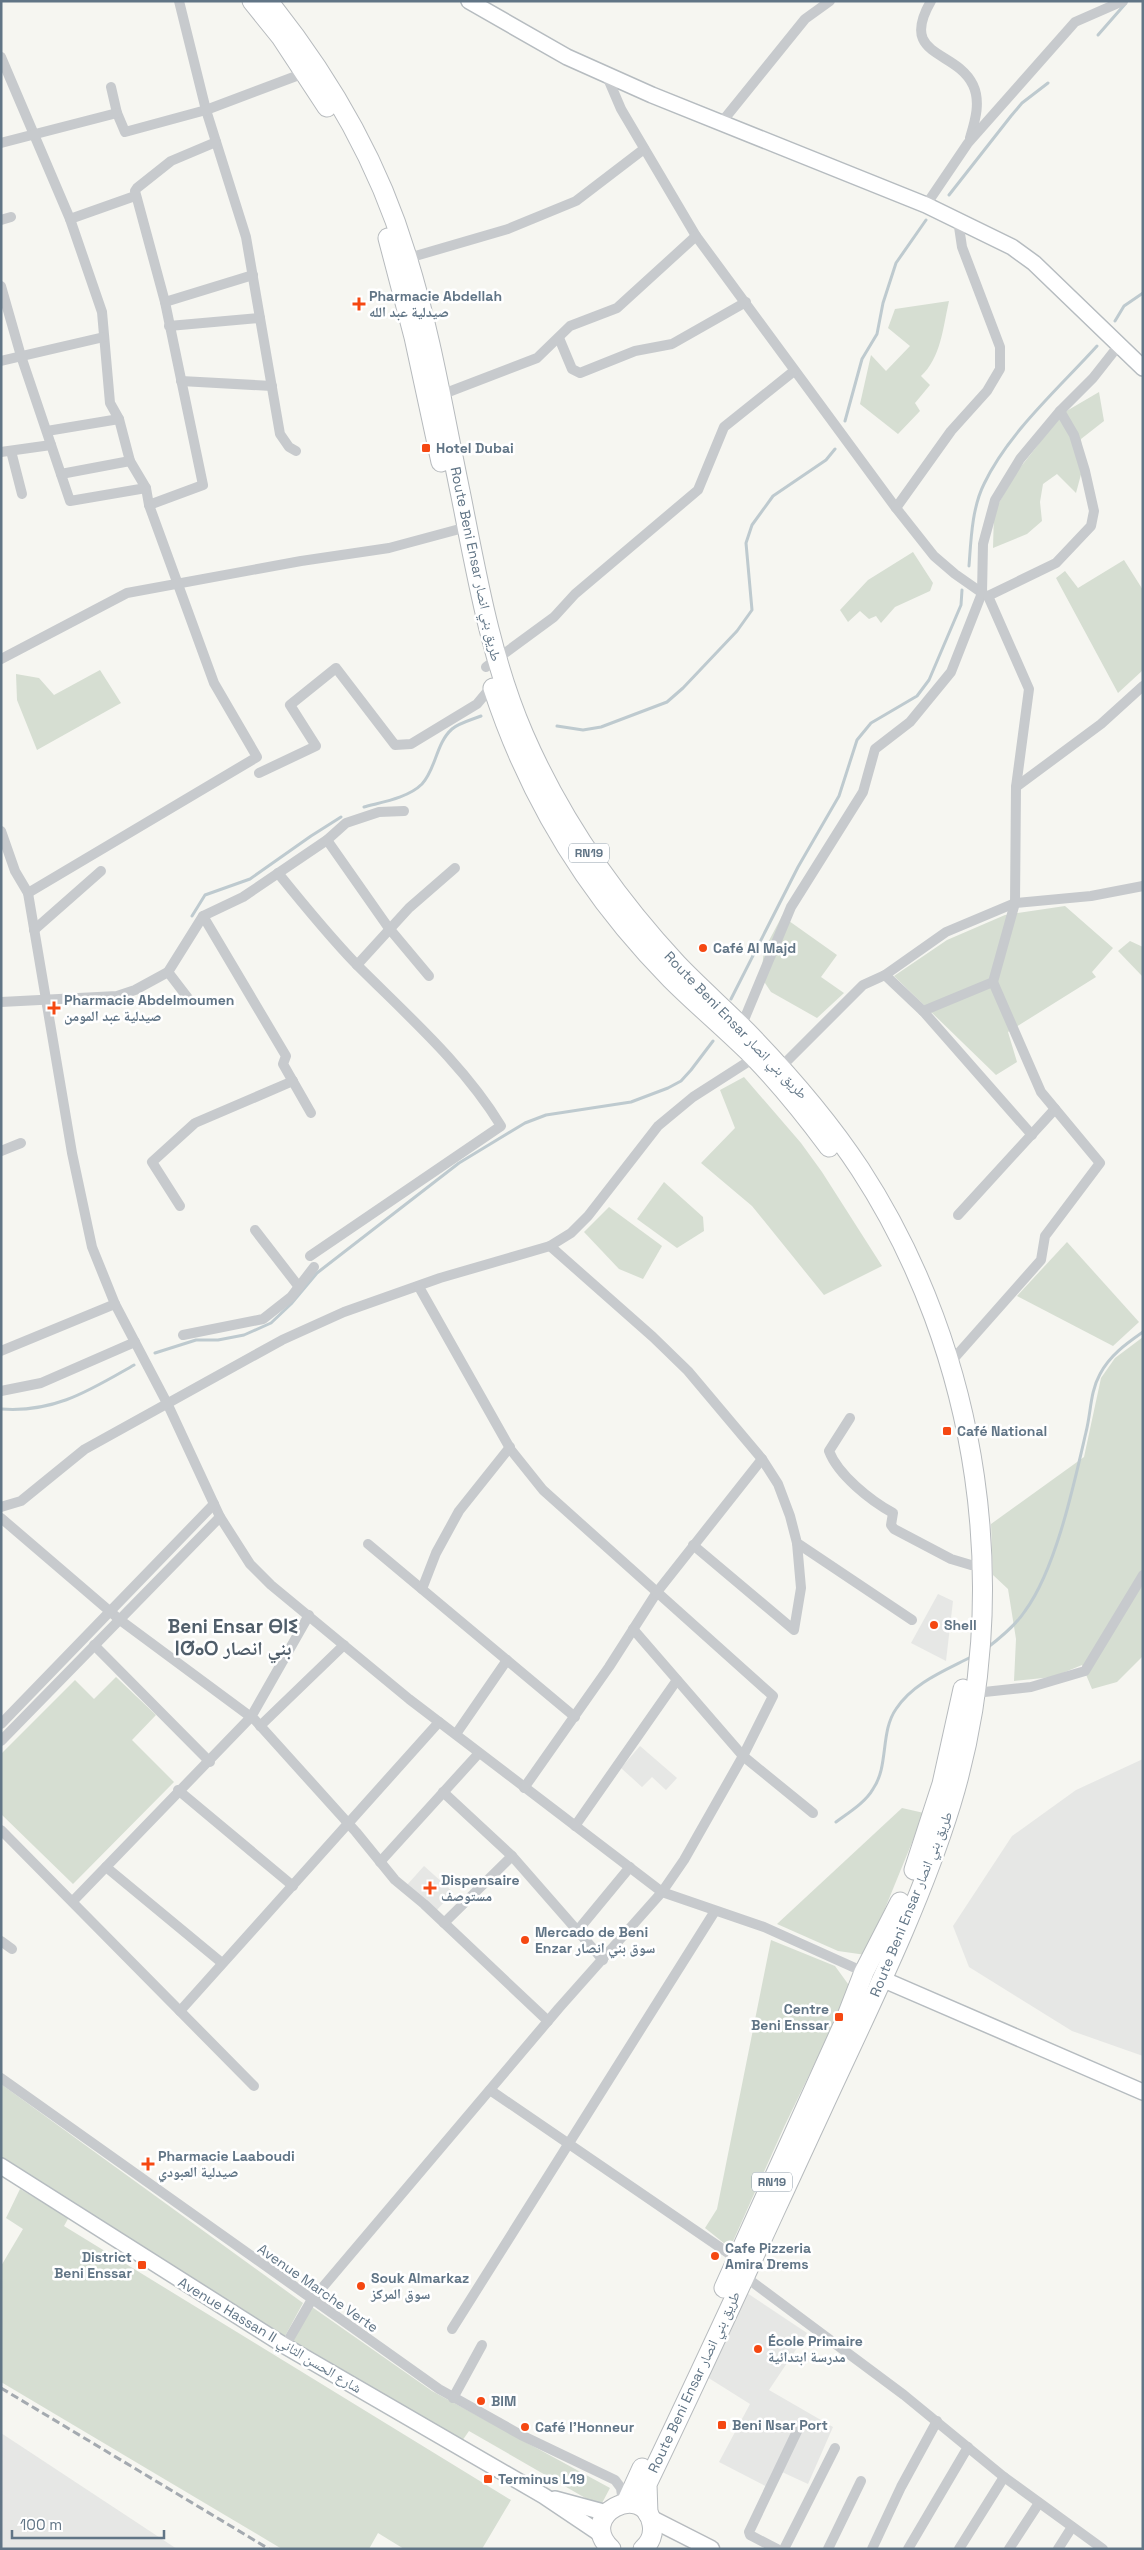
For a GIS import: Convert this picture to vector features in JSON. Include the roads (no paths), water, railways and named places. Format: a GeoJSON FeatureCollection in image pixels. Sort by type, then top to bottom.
{"type":"FeatureCollection","features":[{"type":"Feature","properties":{"kind":"highway","name":"Route Beni Ensar طريق بني انصار"},"geometry":{"type":"LineString","coordinates":[[252,1],[344,112],[369,159],[390,208],[401,259],[429,338],[434,397],[491,663],[492,686],[527,775],[582,856],[619,896],[656,941],[696,984],[741,1027],[759,1054]]}},
{"type":"Feature","properties":{"kind":"highway","name":"Route Beni Ensar طريق بني انصار"},"geometry":{"type":"LineString","coordinates":[[268,1],[311,70]]}},
{"type":"Feature","properties":{"kind":"highway","name":"Route Beni Ensar طريق بني انصار"},"geometry":{"type":"LineString","coordinates":[[491,663],[538,765],[565,816],[582,856],[611,910],[671,979],[759,1054],[842,1142],[880,1203],[920,1282],[949,1364],[966,1434],[977,1505],[982,1577],[973,1663],[925,1840],[894,1917],[873,1977]]}},
{"type":"Feature","properties":{"kind":"highway","name":"Route Beni Ensar طريق بني انصار"},"geometry":{"type":"LineString","coordinates":[[619,2506],[669,2423],[681,2398],[946,1819],[963,1761],[975,1693],[971,1565],[966,1500],[955,1432],[940,1374],[918,1309],[889,1244],[860,1193],[776,1073]]}},
{"type":"Feature","properties":{"kind":"highway","name":"Route Beni Ensar طريق بني انصار"},"geometry":{"type":"LineString","coordinates":[[649,2516],[645,2496],[647,2484],[669,2423]]}},
{"type":"Feature","properties":{"kind":"highway"},"geometry":{"type":"LineString","coordinates":[[619,2506],[638,2506],[649,2516]]}},
{"type":"Feature","properties":{"kind":"highway","name":"RN19"},"geometry":{"type":"LineString","coordinates":[[604,2543],[603,2521],[619,2506]]}},
{"type":"Feature","properties":{"kind":"highway","name":"RN19"},"geometry":{"type":"LineString","coordinates":[[643,2549],[652,2535],[649,2516]]}},
{"type":"Feature","properties":{"kind":"main road"},"geometry":{"type":"LineString","coordinates":[[649,2516],[711,2549]]}},
{"type":"Feature","properties":{"kind":"street"},"geometry":{"type":"LineString","coordinates":[[179,1],[206,110],[239,211],[253,275],[280,434],[288,446],[296,451]]}},
{"type":"Feature","properties":{"kind":"street"},"geometry":{"type":"LineString","coordinates":[[469,1],[567,57],[926,205],[1012,247],[1034,262],[1143,368]]}},
{"type":"Feature","properties":{"kind":"street"},"geometry":{"type":"LineString","coordinates":[[721,122],[805,19],[830,1]]}},
{"type":"Feature","properties":{"kind":"street"},"geometry":{"type":"LineString","coordinates":[[931,1],[921,18],[923,39],[932,50],[965,73],[973,85],[977,100],[976,119],[968,143]]}},
{"type":"Feature","properties":{"kind":"street"},"geometry":{"type":"LineString","coordinates":[[926,205],[968,143],[1075,22],[1122,1]]}},
{"type":"Feature","properties":{"kind":"street"},"geometry":{"type":"LineString","coordinates":[[1,57],[70,219],[102,312],[110,403],[119,419],[130,461],[146,488],[149,505],[214,683],[257,757],[28,893]]}},
{"type":"Feature","properties":{"kind":"street"},"geometry":{"type":"LineString","coordinates":[[111,87],[117,113],[125,132],[206,110],[311,70]]}},
{"type":"Feature","properties":{"kind":"street"},"geometry":{"type":"LineString","coordinates":[[606,74],[621,109],[696,236],[746,302],[794,371],[934,556],[955,574],[985,594]]}},
{"type":"Feature","properties":{"kind":"street"},"geometry":{"type":"LineString","coordinates":[[1,144],[117,113]]}},
{"type":"Feature","properties":{"kind":"street"},"geometry":{"type":"LineString","coordinates":[[149,505],[203,486],[165,302],[135,196],[137,188],[166,164],[216,142]]}},
{"type":"Feature","properties":{"kind":"street"},"geometry":{"type":"LineString","coordinates":[[401,259],[508,229],[576,201],[644,149]]}},
{"type":"Feature","properties":{"kind":"street"},"geometry":{"type":"LineString","coordinates":[[70,219],[135,196]]}},
{"type":"Feature","properties":{"kind":"street"},"geometry":{"type":"LineString","coordinates":[[896,508],[951,431],[987,391],[1000,369],[1000,347],[962,247],[958,220]]}},
{"type":"Feature","properties":{"kind":"street"},"geometry":{"type":"LineString","coordinates":[[434,397],[530,361],[544,353],[578,322],[616,308],[696,236]]}},
{"type":"Feature","properties":{"kind":"street"},"geometry":{"type":"LineString","coordinates":[[165,302],[253,275]]}},
{"type":"Feature","properties":{"kind":"street"},"geometry":{"type":"LineString","coordinates":[[1,286],[21,356],[70,501],[146,488]]}},
{"type":"Feature","properties":{"kind":"street"},"geometry":{"type":"LineString","coordinates":[[559,338],[572,369],[580,373],[635,351],[672,344],[746,302]]}},
{"type":"Feature","properties":{"kind":"street"},"geometry":{"type":"LineString","coordinates":[[169,326],[260,318]]}},
{"type":"Feature","properties":{"kind":"street"},"geometry":{"type":"LineString","coordinates":[[1,361],[104,337]]}},
{"type":"Feature","properties":{"kind":"street"},"geometry":{"type":"LineString","coordinates":[[949,1364],[1041,1260],[1045,1236],[1100,1164],[1041,1092],[993,982],[1015,903],[1016,787],[1029,689],[985,594],[984,544],[995,500],[1020,459],[1060,410],[1094,378],[1119,345]]}},
{"type":"Feature","properties":{"kind":"street"},"geometry":{"type":"LineString","coordinates":[[491,663],[554,617],[575,594],[698,490],[724,427],[794,371]]}},
{"type":"Feature","properties":{"kind":"street"},"geometry":{"type":"LineString","coordinates":[[181,381],[272,386]]}},
{"type":"Feature","properties":{"kind":"street"},"geometry":{"type":"LineString","coordinates":[[741,1027],[791,907],[863,792],[875,749],[910,722],[950,672],[985,594],[1056,563],[1091,526],[1094,511],[1085,470],[1074,435],[1060,410]]}},
{"type":"Feature","properties":{"kind":"street"},"geometry":{"type":"LineString","coordinates":[[47,431],[119,419]]}},
{"type":"Feature","properties":{"kind":"street"},"geometry":{"type":"LineString","coordinates":[[22,494],[6,451],[51,445]]}},
{"type":"Feature","properties":{"kind":"street"},"geometry":{"type":"LineString","coordinates":[[61,474],[130,461]]}},
{"type":"Feature","properties":{"kind":"street"},"geometry":{"type":"LineString","coordinates":[[1,660],[127,593],[300,561],[389,548],[461,529]]}},
{"type":"Feature","properties":{"kind":"street"},"geometry":{"type":"LineString","coordinates":[[259,773],[316,746],[290,705],[336,668],[395,745],[411,744],[476,704],[492,686]]}},
{"type":"Feature","properties":{"kind":"street"},"geometry":{"type":"LineString","coordinates":[[1016,787],[1101,724],[1143,686]]}},
{"type":"Feature","properties":{"kind":"street"},"geometry":{"type":"LineString","coordinates":[[1,1002],[117,996],[136,990],[168,972],[203,916],[243,897],[326,840],[346,823],[379,812],[404,811]]}},
{"type":"Feature","properties":{"kind":"street"},"geometry":{"type":"LineString","coordinates":[[1,831],[15,871],[28,893],[72,1153],[92,1247],[116,1304],[168,1406],[214,1504],[250,1564],[271,1585],[439,1722],[662,1892],[764,1927],[873,1977],[1143,2092]]}},
{"type":"Feature","properties":{"kind":"street"},"geometry":{"type":"LineString","coordinates":[[326,840],[389,929],[428,976]]}},
{"type":"Feature","properties":{"kind":"street"},"geometry":{"type":"LineString","coordinates":[[357,964],[409,908],[456,868]]}},
{"type":"Feature","properties":{"kind":"street"},"geometry":{"type":"LineString","coordinates":[[34,930],[101,871]]}},
{"type":"Feature","properties":{"kind":"street"},"geometry":{"type":"LineString","coordinates":[[278,873],[357,964],[397,1002],[485,1100],[501,1126],[310,1256]]}},
{"type":"Feature","properties":{"kind":"street"},"geometry":{"type":"LineString","coordinates":[[776,1073],[863,985],[885,975],[946,932],[1015,903],[1091,896],[1143,886]]}},
{"type":"Feature","properties":{"kind":"street"},"geometry":{"type":"LineString","coordinates":[[203,916],[286,1056],[284,1064],[311,1113]]}},
{"type":"Feature","properties":{"kind":"street"},"geometry":{"type":"LineString","coordinates":[[168,972],[191,1002]]}},
{"type":"Feature","properties":{"kind":"street"},"geometry":{"type":"LineString","coordinates":[[885,975],[923,1011],[1032,1135]]}},
{"type":"Feature","properties":{"kind":"street"},"geometry":{"type":"LineString","coordinates":[[923,1011],[993,982]]}},
{"type":"Feature","properties":{"kind":"street"},"geometry":{"type":"LineString","coordinates":[[1,1507],[21,1501],[85,1450],[168,1406],[282,1340],[344,1312],[440,1278],[550,1246],[571,1233],[588,1216],[658,1126],[693,1098],[759,1054]]}},
{"type":"Feature","properties":{"kind":"street"},"geometry":{"type":"LineString","coordinates":[[180,1206],[152,1162],[195,1123],[293,1081]]}},
{"type":"Feature","properties":{"kind":"street"},"geometry":{"type":"LineString","coordinates":[[958,1215],[1055,1109]]}},
{"type":"Feature","properties":{"kind":"street"},"geometry":{"type":"LineString","coordinates":[[1,1151],[21,1143]]}},
{"type":"Feature","properties":{"kind":"street"},"geometry":{"type":"LineString","coordinates":[[255,1230],[299,1287]]}},
{"type":"Feature","properties":{"kind":"street"},"geometry":{"type":"LineString","coordinates":[[550,1246],[653,1337],[688,1371],[762,1459],[778,1484],[790,1516],[797,1543],[801,1588],[794,1630],[693,1545]]}},
{"type":"Feature","properties":{"kind":"street"},"geometry":{"type":"LineString","coordinates":[[183,1335],[263,1319],[279,1309],[314,1267]]}},
{"type":"Feature","properties":{"kind":"street"},"geometry":{"type":"LineString","coordinates":[[285,2346],[311,2300],[548,2021],[662,1892],[684,1860],[743,1756],[772,1696],[542,1490],[510,1447],[419,1287]]}},
{"type":"Feature","properties":{"kind":"street"},"geometry":{"type":"LineString","coordinates":[[1,1351],[116,1304]]}},
{"type":"Feature","properties":{"kind":"street"},"geometry":{"type":"LineString","coordinates":[[1,1390],[41,1383],[135,1342]]}},
{"type":"Feature","properties":{"kind":"street"},"geometry":{"type":"LineString","coordinates":[[850,1418],[829,1451],[852,1483],[868,1497],[893,1513],[891,1525],[894,1529],[951,1559],[971,1565]]}},
{"type":"Feature","properties":{"kind":"street"},"geometry":{"type":"LineString","coordinates":[[422,1589],[436,1553],[459,1511],[510,1447]]}},
{"type":"Feature","properties":{"kind":"street"},"geometry":{"type":"LineString","coordinates":[[524,1788],[575,1717],[657,1592],[762,1459]]}},
{"type":"Feature","properties":{"kind":"street"},"geometry":{"type":"LineString","coordinates":[[1,1724],[214,1504]]}},
{"type":"Feature","properties":{"kind":"street"},"geometry":{"type":"LineString","coordinates":[[1,1741],[220,1516]]}},
{"type":"Feature","properties":{"kind":"street"},"geometry":{"type":"LineString","coordinates":[[1,1518],[120,1620],[251,1717],[349,1825],[395,1880],[444,1923],[548,2021]]}},
{"type":"Feature","properties":{"kind":"street"},"geometry":{"type":"LineString","coordinates":[[797,1543],[912,1620]]}},
{"type":"Feature","properties":{"kind":"street"},"geometry":{"type":"LineString","coordinates":[[368,1544],[575,1717]]}},
{"type":"Feature","properties":{"kind":"street"},"geometry":{"type":"LineString","coordinates":[[975,1693],[1031,1687],[1086,1671],[1143,1575]]}},
{"type":"Feature","properties":{"kind":"street"},"geometry":{"type":"LineString","coordinates":[[73,1901],[178,1790],[210,1762],[251,1717],[309,1615]]}},
{"type":"Feature","properties":{"kind":"street"},"geometry":{"type":"LineString","coordinates":[[632,1629],[743,1756],[813,1813]]}},
{"type":"Feature","properties":{"kind":"street"},"geometry":{"type":"LineString","coordinates":[[94,1645],[210,1762]]}},
{"type":"Feature","properties":{"kind":"street"},"geometry":{"type":"LineString","coordinates":[[260,1726],[344,1645]]}},
{"type":"Feature","properties":{"kind":"street"},"geometry":{"type":"LineString","coordinates":[[456,1734],[507,1660]]}},
{"type":"Feature","properties":{"kind":"street"},"geometry":{"type":"LineString","coordinates":[[575,1826],[677,1680]]}},
{"type":"Feature","properties":{"kind":"street"},"geometry":{"type":"LineString","coordinates":[[180,2010],[349,1825],[439,1722]]}},
{"type":"Feature","properties":{"kind":"street"},"geometry":{"type":"LineString","coordinates":[[380,1862],[479,1753]]}},
{"type":"Feature","properties":{"kind":"street"},"geometry":{"type":"LineString","coordinates":[[178,1790],[293,1886]]}},
{"type":"Feature","properties":{"kind":"street"},"geometry":{"type":"LineString","coordinates":[[443,1792],[512,1856],[546,1901],[578,1930],[603,1960]]}},
{"type":"Feature","properties":{"kind":"street"},"geometry":{"type":"LineString","coordinates":[[1,1830],[254,2086]]}},
{"type":"Feature","properties":{"kind":"street"},"geometry":{"type":"LineString","coordinates":[[444,1923],[512,1856]]}},
{"type":"Feature","properties":{"kind":"street"},"geometry":{"type":"LineString","coordinates":[[106,1867],[222,1963]]}},
{"type":"Feature","properties":{"kind":"street"},"geometry":{"type":"LineString","coordinates":[[578,1930],[630,1867]]}},
{"type":"Feature","properties":{"kind":"street"},"geometry":{"type":"LineString","coordinates":[[452,2329],[716,1911]]}},
{"type":"Feature","properties":{"kind":"street"},"geometry":{"type":"LineString","coordinates":[[1,1941],[12,1949]]}},
{"type":"Feature","properties":{"kind":"street","name":"Avenue Marche Verte"},"geometry":{"type":"LineString","coordinates":[[1,2078],[311,2300],[453,2398],[521,2435],[615,2480],[620,2488],[619,2506]]}},
{"type":"Feature","properties":{"kind":"street"},"geometry":{"type":"LineString","coordinates":[[490,2090],[569,2144],[739,2268],[937,2421],[1004,2477],[1102,2549]]}},
{"type":"Feature","properties":{"kind":"street","name":"Avenue Hassan II شارع الحسن الثاني"},"geometry":{"type":"LineString","coordinates":[[1,2166],[285,2346],[544,2496],[604,2543]]}},
{"type":"Feature","properties":{"kind":"street"},"geometry":{"type":"LineString","coordinates":[[453,2398],[482,2345]]}},
{"type":"Feature","properties":{"kind":"street"},"geometry":{"type":"LineString","coordinates":[[872,2549],[901,2487],[937,2421]]}},
{"type":"Feature","properties":{"kind":"street"},"geometry":{"type":"LineString","coordinates":[[777,2549],[750,2535],[749,2532],[800,2425]]}},
{"type":"Feature","properties":{"kind":"street"},"geometry":{"type":"LineString","coordinates":[[908,2549],[968,2447]]}},
{"type":"Feature","properties":{"kind":"street"},"geometry":{"type":"LineString","coordinates":[[784,2549],[835,2448]]}},
{"type":"Feature","properties":{"kind":"street"},"geometry":{"type":"LineString","coordinates":[[959,2549],[1004,2477]]}},
{"type":"Feature","properties":{"kind":"street"},"geometry":{"type":"LineString","coordinates":[[828,2549],[861,2482]]}},
{"type":"Feature","properties":{"kind":"street","name":"Avenue Hassan II شارع الحسن الثاني"},"geometry":{"type":"LineString","coordinates":[[544,2496],[619,2506]]}},
{"type":"Feature","properties":{"kind":"street"},"geometry":{"type":"LineString","coordinates":[[1009,2549],[1039,2503]]}},
{"type":"Feature","properties":{"kind":"street"},"geometry":{"type":"LineString","coordinates":[[1058,2549],[1072,2528]]}},
{"type":"Feature","properties":{"kind":"waterway"},"geometry":{"type":"LineString","coordinates":[[1098,35],[1126,3]]}},
{"type":"Feature","properties":{"kind":"waterway"},"geometry":{"type":"LineString","coordinates":[[949,195],[1022,103],[1048,83]]}},
{"type":"Feature","properties":{"kind":"waterway"},"geometry":{"type":"LineString","coordinates":[[845,421],[862,359],[877,334],[883,303],[896,263],[926,220]]}},
{"type":"Feature","properties":{"kind":"waterway"},"geometry":{"type":"LineString","coordinates":[[1115,321],[1124,306],[1143,293]]}},
{"type":"Feature","properties":{"kind":"waterway"},"geometry":{"type":"LineString","coordinates":[[969,566],[977,503],[994,465],[1020,429],[1097,346]]}},
{"type":"Feature","properties":{"kind":"waterway"},"geometry":{"type":"LineString","coordinates":[[557,726],[583,730],[601,727],[667,702],[683,688],[737,631],[752,610],[746,543],[752,525],[773,496],[826,460],[835,449]]}},
{"type":"Feature","properties":{"kind":"waterway"},"geometry":{"type":"LineString","coordinates":[[731,999],[798,867],[839,796],[857,740],[871,723],[917,696],[929,680],[961,605],[962,590]]}},
{"type":"Feature","properties":{"kind":"waterway"},"geometry":{"type":"LineString","coordinates":[[364,807],[394,799],[416,789],[427,778],[443,741],[452,729],[481,716]]}},
{"type":"Feature","properties":{"kind":"waterway"},"geometry":{"type":"LineString","coordinates":[[192,916],[205,895],[250,879],[341,817]]}},
{"type":"Feature","properties":{"kind":"waterway"},"geometry":{"type":"LineString","coordinates":[[155,1353],[196,1340],[218,1340],[244,1335],[271,1323],[291,1304],[317,1273],[459,1163],[525,1123],[546,1115],[631,1102],[668,1088],[681,1081],[713,1041]]}},
{"type":"Feature","properties":{"kind":"waterway"},"geometry":{"type":"LineString","coordinates":[[987,1648],[1008,1631],[1021,1616],[1046,1573],[1070,1500],[1088,1425],[1092,1395],[1100,1374],[1114,1356],[1143,1332]]}},
{"type":"Feature","properties":{"kind":"waterway"},"geometry":{"type":"LineString","coordinates":[[1,1409],[38,1407],[71,1398],[134,1365]]}},
{"type":"Feature","properties":{"kind":"waterway"},"geometry":{"type":"LineString","coordinates":[[836,1822],[861,1803],[870,1794],[878,1780],[891,1718],[903,1700],[930,1678],[971,1657]]}},
{"type":"Feature","properties":{"kind":"railway"},"geometry":{"type":"LineString","coordinates":[[1,2388],[269,2549]]}},
{"type":"Feature","properties":{"kind":"place","name":"Pharmacie Abdellah صيدلية عبد الله"},"geometry":{"type":"Point","coordinates":[359,304]}},
{"type":"Feature","properties":{"kind":"place","name":"Hotel Dubai"},"geometry":{"type":"Point","coordinates":[426,448]}},
{"type":"Feature","properties":{"kind":"place","name":"Café Al Majd"},"geometry":{"type":"Point","coordinates":[703,948]}},
{"type":"Feature","properties":{"kind":"place","name":"Pharmacie Abdelmoumen صيدلية عبد المومن"},"geometry":{"type":"Point","coordinates":[54,1008]}},
{"type":"Feature","properties":{"kind":"place","name":"Café National"},"geometry":{"type":"Point","coordinates":[947,1431]}},
{"type":"Feature","properties":{"kind":"place","name":"Shell"},"geometry":{"type":"Point","coordinates":[934,1625]}},
{"type":"Feature","properties":{"kind":"place","name":"Dispensaire مستوصف"},"geometry":{"type":"Point","coordinates":[430,1888]}},
{"type":"Feature","properties":{"kind":"place","name":"Mercado de Beni Enzar سوق بني انصار"},"geometry":{"type":"Point","coordinates":[525,1940]}},
{"type":"Feature","properties":{"kind":"place","name":"Centre Beni Enssar"},"geometry":{"type":"Point","coordinates":[839,2017]}},
{"type":"Feature","properties":{"kind":"place","name":"Pharmacie Laaboudi صيدلية العبودي"},"geometry":{"type":"Point","coordinates":[148,2164]}},
{"type":"Feature","properties":{"kind":"place","name":"Cafe Pizzeria Amira Drems"},"geometry":{"type":"Point","coordinates":[715,2256]}},
{"type":"Feature","properties":{"kind":"place","name":"District Beni Enssar"},"geometry":{"type":"Point","coordinates":[142,2265]}},
{"type":"Feature","properties":{"kind":"place","name":"Souk Almarkaz سوق المركز"},"geometry":{"type":"Point","coordinates":[361,2286]}},
{"type":"Feature","properties":{"kind":"place","name":"École Primaire مدرسة ابتدائية"},"geometry":{"type":"Point","coordinates":[758,2349]}},
{"type":"Feature","properties":{"kind":"place","name":"BIM"},"geometry":{"type":"Point","coordinates":[481,2401]}},
{"type":"Feature","properties":{"kind":"place","name":"Beni Nsar Port"},"geometry":{"type":"Point","coordinates":[722,2425]}},
{"type":"Feature","properties":{"kind":"place","name":"Café l'Honneur"},"geometry":{"type":"Point","coordinates":[525,2427]}},
{"type":"Feature","properties":{"kind":"place","name":"Terminus L19"},"geometry":{"type":"Point","coordinates":[488,2479]}},
{"type":"Feature","properties":{"kind":"district","name":"Beni Ensar ⴱⵏⵉ ⵏⵚⴰⵔ بني انصار"},"geometry":{"type":"Point","coordinates":[233,1637]}}]}
